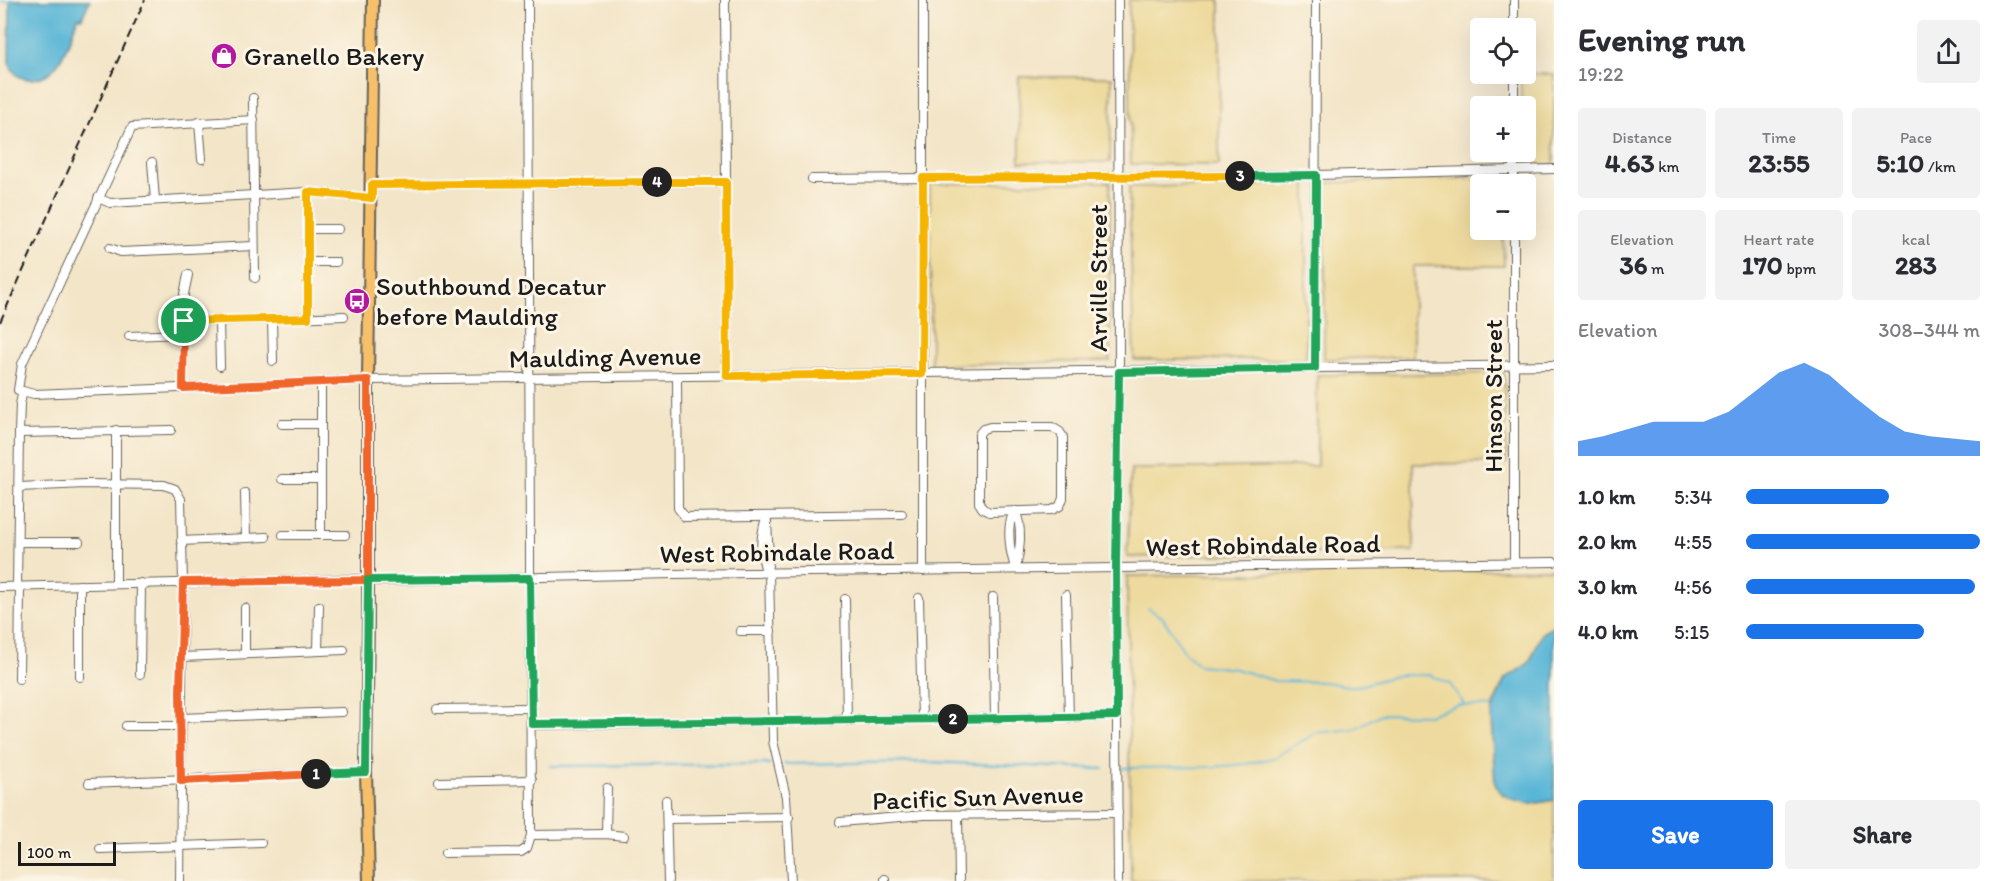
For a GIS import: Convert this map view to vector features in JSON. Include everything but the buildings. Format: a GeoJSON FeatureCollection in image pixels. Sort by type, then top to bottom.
{"type":"FeatureCollection","features":[{"type":"Feature","properties":{"kind":"main road"},"geometry":{"type":"LineString","coordinates":[[369,881],[366,772],[368,380],[374,0]]}},
{"type":"Feature","properties":{"kind":"street"},"geometry":{"type":"LineString","coordinates":[[445,853],[521,852],[527,848],[531,835],[528,0]]}},
{"type":"Feature","properties":{"kind":"street"},"geometry":{"type":"LineString","coordinates":[[725,0],[727,376]]}},
{"type":"Feature","properties":{"kind":"street"},"geometry":{"type":"LineString","coordinates":[[923,0],[923,571]]}},
{"type":"Feature","properties":{"kind":"street","name":"Arville Street"},"geometry":{"type":"LineString","coordinates":[[1118,0],[1119,372],[1116,567],[1118,881]]}},
{"type":"Feature","properties":{"kind":"street"},"geometry":{"type":"LineString","coordinates":[[1315,368],[1316,0]]}},
{"type":"Feature","properties":{"kind":"street"},"geometry":{"type":"LineString","coordinates":[[1514,0],[1514,18]]}},
{"type":"Feature","properties":{"kind":"street"},"geometry":{"type":"LineString","coordinates":[[253,98],[255,278]]}},
{"type":"Feature","properties":{"kind":"street"},"geometry":{"type":"LineString","coordinates":[[19,680],[19,433],[22,364],[132,127],[254,120]]}},
{"type":"Feature","properties":{"kind":"street"},"geometry":{"type":"LineString","coordinates":[[199,122],[202,159]]}},
{"type":"Feature","properties":{"kind":"street"},"geometry":{"type":"LineString","coordinates":[[152,162],[155,200]]}},
{"type":"Feature","properties":{"kind":"street"},"geometry":{"type":"LineString","coordinates":[[1514,162],[1514,174]]}},
{"type":"Feature","properties":{"kind":"street"},"geometry":{"type":"LineString","coordinates":[[812,179],[1316,175],[1554,169]]}},
{"type":"Feature","properties":{"kind":"street"},"geometry":{"type":"LineString","coordinates":[[372,185],[726,182]]}},
{"type":"Feature","properties":{"kind":"street"},"geometry":{"type":"LineString","coordinates":[[98,198],[110,203],[308,192],[372,198]]}},
{"type":"Feature","properties":{"kind":"street"},"geometry":{"type":"LineString","coordinates":[[308,192],[308,318]]}},
{"type":"Feature","properties":{"kind":"street"},"geometry":{"type":"LineString","coordinates":[[309,229],[338,229]]}},
{"type":"Feature","properties":{"kind":"street","name":"Hinson Street"},"geometry":{"type":"LineString","coordinates":[[1514,240],[1514,562]]}},
{"type":"Feature","properties":{"kind":"street"},"geometry":{"type":"LineString","coordinates":[[110,248],[121,252],[254,246]]}},
{"type":"Feature","properties":{"kind":"street"},"geometry":{"type":"LineString","coordinates":[[308,262],[336,262]]}},
{"type":"Feature","properties":{"kind":"street"},"geometry":{"type":"LineString","coordinates":[[183,388],[184,294],[188,275]]}},
{"type":"Feature","properties":{"kind":"street"},"geometry":{"type":"LineString","coordinates":[[184,321],[344,316]]}},
{"type":"Feature","properties":{"kind":"street"},"geometry":{"type":"LineString","coordinates":[[272,319],[273,361]]}},
{"type":"Feature","properties":{"kind":"street"},"geometry":{"type":"LineString","coordinates":[[219,321],[219,366]]}},
{"type":"Feature","properties":{"kind":"street"},"geometry":{"type":"LineString","coordinates":[[129,336],[184,334]]}},
{"type":"Feature","properties":{"kind":"street","name":"Maulding Avenue"},"geometry":{"type":"LineString","coordinates":[[21,390],[34,394],[368,380],[1554,365]]}},
{"type":"Feature","properties":{"kind":"street"},"geometry":{"type":"LineString","coordinates":[[677,377],[678,508],[685,517],[902,514]]}},
{"type":"Feature","properties":{"kind":"street"},"geometry":{"type":"LineString","coordinates":[[321,382],[321,535]]}},
{"type":"Feature","properties":{"kind":"street"},"geometry":{"type":"LineString","coordinates":[[282,424],[321,424]]}},
{"type":"Feature","properties":{"kind":"street"},"geometry":{"type":"LineString","coordinates":[[1015,511],[990,512],[979,503],[979,434],[983,429],[990,427],[1052,427],[1063,437],[1064,498],[1060,506],[1052,510],[1015,511],[1010,517],[1011,557],[1016,569]]}},
{"type":"Feature","properties":{"kind":"street"},"geometry":{"type":"LineString","coordinates":[[116,430],[116,584]]}},
{"type":"Feature","properties":{"kind":"street"},"geometry":{"type":"LineString","coordinates":[[19,433],[171,430]]}},
{"type":"Feature","properties":{"kind":"street"},"geometry":{"type":"LineString","coordinates":[[282,479],[321,478]]}},
{"type":"Feature","properties":{"kind":"street"},"geometry":{"type":"LineString","coordinates":[[19,487],[164,484],[175,489],[181,499],[183,582],[180,881]]}},
{"type":"Feature","properties":{"kind":"street"},"geometry":{"type":"LineString","coordinates":[[245,493],[246,538]]}},
{"type":"Feature","properties":{"kind":"street"},"geometry":{"type":"LineString","coordinates":[[766,517],[773,741],[789,817],[790,881]]}},
{"type":"Feature","properties":{"kind":"street"},"geometry":{"type":"LineString","coordinates":[[283,535],[345,535]]}},
{"type":"Feature","properties":{"kind":"street"},"geometry":{"type":"LineString","coordinates":[[181,541],[266,537]]}},
{"type":"Feature","properties":{"kind":"street"},"geometry":{"type":"LineString","coordinates":[[18,542],[79,543]]}},
{"type":"Feature","properties":{"kind":"street","name":"West Robindale Road"},"geometry":{"type":"LineString","coordinates":[[0,587],[183,582],[1554,562]]}},
{"type":"Feature","properties":{"kind":"street"},"geometry":{"type":"LineString","coordinates":[[140,674],[141,583]]}},
{"type":"Feature","properties":{"kind":"street"},"geometry":{"type":"LineString","coordinates":[[80,585],[80,677]]}},
{"type":"Feature","properties":{"kind":"street"},"geometry":{"type":"LineString","coordinates":[[1066,596],[1069,717]]}},
{"type":"Feature","properties":{"kind":"street"},"geometry":{"type":"LineString","coordinates":[[993,597],[994,719]]}},
{"type":"Feature","properties":{"kind":"street"},"geometry":{"type":"LineString","coordinates":[[919,598],[922,719]]}},
{"type":"Feature","properties":{"kind":"street"},"geometry":{"type":"LineString","coordinates":[[845,599],[847,721]]}},
{"type":"Feature","properties":{"kind":"street"},"geometry":{"type":"LineString","coordinates":[[318,651],[319,606]]}},
{"type":"Feature","properties":{"kind":"street"},"geometry":{"type":"LineString","coordinates":[[245,608],[245,654]]}},
{"type":"Feature","properties":{"kind":"street"},"geometry":{"type":"LineString","coordinates":[[740,631],[771,631]]}},
{"type":"Feature","properties":{"kind":"street"},"geometry":{"type":"LineString","coordinates":[[182,657],[344,650]]}},
{"type":"Feature","properties":{"kind":"street"},"geometry":{"type":"LineString","coordinates":[[437,709],[532,708]]}},
{"type":"Feature","properties":{"kind":"street"},"geometry":{"type":"LineString","coordinates":[[126,726],[342,712]]}},
{"type":"Feature","properties":{"kind":"street"},"geometry":{"type":"LineString","coordinates":[[532,724],[1117,716]]}},
{"type":"Feature","properties":{"kind":"street"},"geometry":{"type":"LineString","coordinates":[[89,783],[366,772]]}},
{"type":"Feature","properties":{"kind":"street"},"geometry":{"type":"LineString","coordinates":[[439,782],[532,780]]}},
{"type":"Feature","properties":{"kind":"street"},"geometry":{"type":"LineString","coordinates":[[606,834],[607,788]]}},
{"type":"Feature","properties":{"kind":"street"},"geometry":{"type":"LineString","coordinates":[[666,800],[668,881]]}},
{"type":"Feature","properties":{"kind":"street","name":"Pacific Sun Avenue"},"geometry":{"type":"LineString","coordinates":[[840,822],[924,815],[1118,813]]}},
{"type":"Feature","properties":{"kind":"street"},"geometry":{"type":"LineString","coordinates":[[958,815],[959,881]]}},
{"type":"Feature","properties":{"kind":"street"},"geometry":{"type":"LineString","coordinates":[[667,819],[789,817]]}},
{"type":"Feature","properties":{"kind":"street"},"geometry":{"type":"LineString","coordinates":[[531,835],[606,834],[624,836]]}},
{"type":"Feature","properties":{"kind":"street"},"geometry":{"type":"LineString","coordinates":[[100,849],[261,843]]}},
{"type":"Feature","properties":{"kind":"sand"},"geometry":{"type":"Polygon","coordinates":[[[1129,0],[1220,0],[1219,165],[1131,164],[1129,0]]]}},
{"type":"Feature","properties":{"kind":"sand"},"geometry":{"type":"Polygon","coordinates":[[[1536,74],[1554,74],[1554,165],[1520,166],[1520,162],[1536,162],[1536,96],[1521,96],[1521,84],[1536,84],[1536,74]]]}},
{"type":"Feature","properties":{"kind":"sand"},"geometry":{"type":"Polygon","coordinates":[[[1019,77],[1112,77],[1110,162],[1020,162],[1019,77]]]}},
{"type":"Feature","properties":{"kind":"sand"},"geometry":{"type":"Polygon","coordinates":[[[1470,178],[1470,240],[1503,240],[1504,266],[1413,266],[1413,357],[1324,359],[1326,183],[1470,178]]]}},
{"type":"Feature","properties":{"kind":"sand"},"geometry":{"type":"Polygon","coordinates":[[[1110,182],[1110,361],[931,365],[930,184],[1110,182]]]}},
{"type":"Feature","properties":{"kind":"sand"},"geometry":{"type":"Polygon","coordinates":[[[1306,184],[1306,359],[1134,360],[1129,187],[1306,184]]]}},
{"type":"Feature","properties":{"kind":"sand"},"geometry":{"type":"Polygon","coordinates":[[[1504,373],[1506,463],[1413,464],[1414,551],[1127,557],[1131,469],[1317,466],[1317,375],[1504,373]]]}},
{"type":"Feature","properties":{"kind":"sand"},"geometry":{"type":"Polygon","coordinates":[[[1554,569],[1554,626],[1542,633],[1529,663],[1505,679],[1492,707],[1491,722],[1495,783],[1503,795],[1531,804],[1554,800],[1554,881],[1131,881],[1127,576],[1554,569]]]}},
{"type":"Feature","properties":{"kind":"water"},"geometry":{"type":"Polygon","coordinates":[[[10,0],[90,0],[82,18],[78,18],[62,58],[48,74],[39,78],[21,77],[13,72],[10,66],[10,0]]]}},
{"type":"Feature","properties":{"kind":"water"},"geometry":{"type":"Polygon","coordinates":[[[1554,626],[1554,800],[1531,804],[1509,798],[1498,790],[1495,783],[1491,714],[1505,679],[1529,663],[1542,633],[1554,626]]]}},
{"type":"Feature","properties":{"kind":"waterway"},"geometry":{"type":"LineString","coordinates":[[0,2],[12,1]]}},
{"type":"Feature","properties":{"kind":"waterway"},"geometry":{"type":"LineString","coordinates":[[1148,608],[1163,618],[1185,653],[1199,665],[1236,669],[1275,681],[1325,682],[1348,686],[1358,686],[1399,675],[1430,675],[1450,684],[1464,704]]}},
{"type":"Feature","properties":{"kind":"waterway"},"geometry":{"type":"LineString","coordinates":[[1121,768],[1213,767],[1246,764],[1273,758],[1316,733],[1354,729],[1381,714],[1429,715],[1458,705],[1492,707]]}},
{"type":"Feature","properties":{"kind":"waterway"},"geometry":{"type":"LineString","coordinates":[[784,764],[926,762],[1104,769]]}},
{"type":"Feature","properties":{"kind":"waterway"},"geometry":{"type":"LineString","coordinates":[[551,766],[770,764]]}},
{"type":"Feature","properties":{"kind":"railway"},"geometry":{"type":"LineString","coordinates":[[0,322],[145,0]]}},
{"type":"Feature","properties":{"kind":"place","name":"Granello Bakery"},"geometry":{"type":"Point","coordinates":[224,56]}},
{"type":"Feature","properties":{"kind":"place","name":"Southbound Decatur before Maulding"},"geometry":{"type":"Point","coordinates":[357,301]}},
{"type":"Feature","properties":{"kind":"route"},"geometry":{"type":"LineString","coordinates":[[184,321],[183,388],[368,380],[368,580],[183,582],[180,691],[181,781],[366,772],[368,580],[530,578],[532,724],[688,724],[1117,716],[1116,567],[1119,372],[1315,368],[1316,175],[923,178],[922,374],[727,376],[726,182],[372,185],[372,198],[308,192],[308,318],[184,321]]}}]}
